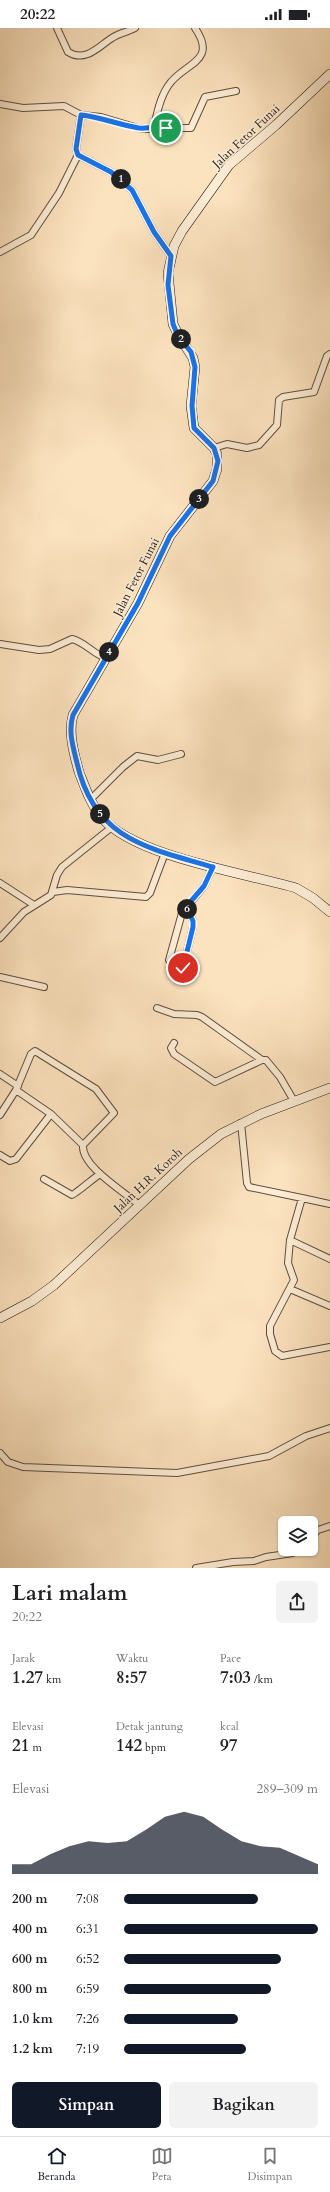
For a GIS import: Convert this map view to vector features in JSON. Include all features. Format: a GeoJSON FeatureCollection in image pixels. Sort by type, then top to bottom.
{"type":"FeatureCollection","features":[{"type":"Feature","properties":{"kind":"street"},"geometry":{"type":"LineString","coordinates":[[57,28],[68,52],[81,55],[93,53],[112,38],[135,28]]}},
{"type":"Feature","properties":{"kind":"street"},"geometry":{"type":"LineString","coordinates":[[154,127],[158,110],[168,86],[195,62],[203,52],[202,38],[195,28]]}},
{"type":"Feature","properties":{"kind":"street","name":"Jalan Fetor Funai"},"geometry":{"type":"LineString","coordinates":[[330,74],[272,129],[229,164],[182,231],[171,256],[168,285],[173,324],[178,336],[191,352],[195,367],[192,406],[194,428],[214,448],[218,461],[216,476],[170,536],[138,603],[73,715],[71,726],[72,744],[78,766],[91,799],[102,818],[121,834],[165,853],[296,888],[313,898],[330,912]]}},
{"type":"Feature","properties":{"kind":"street"},"geometry":{"type":"LineString","coordinates":[[0,104],[23,108],[64,106],[81,115],[101,117],[138,128],[158,126],[169,128],[191,128],[206,97],[236,91]]}},
{"type":"Feature","properties":{"kind":"street"},"geometry":{"type":"LineString","coordinates":[[81,115],[76,149],[78,155],[111,172],[132,190],[154,232],[171,256]]}},
{"type":"Feature","properties":{"kind":"street"},"geometry":{"type":"LineString","coordinates":[[0,252],[31,235],[59,193],[78,155]]}},
{"type":"Feature","properties":{"kind":"street"},"geometry":{"type":"LineString","coordinates":[[214,448],[227,444],[252,447],[264,441],[278,423],[279,400],[283,397],[315,391],[327,356],[330,354]]}},
{"type":"Feature","properties":{"kind":"street"},"geometry":{"type":"LineString","coordinates":[[0,644],[39,650],[50,649],[72,638],[80,641],[97,655],[106,658]]}},
{"type":"Feature","properties":{"kind":"street"},"geometry":{"type":"LineString","coordinates":[[91,799],[123,767],[137,756],[158,760],[181,754]]}},
{"type":"Feature","properties":{"kind":"street"},"geometry":{"type":"LineString","coordinates":[[0,938],[16,919],[34,905],[47,899],[53,892],[60,870],[112,827]]}},
{"type":"Feature","properties":{"kind":"street"},"geometry":{"type":"LineString","coordinates":[[53,892],[67,890],[146,897],[150,893],[165,853]]}},
{"type":"Feature","properties":{"kind":"street"},"geometry":{"type":"LineString","coordinates":[[186,907],[193,921],[193,927],[183,968],[178,968],[173,966],[168,960],[186,907],[204,886],[213,867]]}},
{"type":"Feature","properties":{"kind":"street"},"geometry":{"type":"LineString","coordinates":[[0,883],[34,905]]}},
{"type":"Feature","properties":{"kind":"street"},"geometry":{"type":"LineString","coordinates":[[0,977],[44,986]]}},
{"type":"Feature","properties":{"kind":"street"},"geometry":{"type":"LineString","coordinates":[[157,1008],[174,1014],[197,1015],[202,1017],[262,1060],[266,1060],[271,1065],[294,1102]]}},
{"type":"Feature","properties":{"kind":"street"},"geometry":{"type":"LineString","coordinates":[[174,1043],[171,1048],[174,1054],[215,1082],[262,1060]]}},
{"type":"Feature","properties":{"kind":"street"},"geometry":{"type":"LineString","coordinates":[[0,1115],[17,1088],[31,1054],[35,1051],[100,1093],[114,1110],[114,1114],[83,1144]]}},
{"type":"Feature","properties":{"kind":"street"},"geometry":{"type":"LineString","coordinates":[[0,1074],[51,1114],[83,1144],[84,1156],[100,1174],[138,1204]]}},
{"type":"Feature","properties":{"kind":"street","name":"Jalan H.R. Koroh"},"geometry":{"type":"LineString","coordinates":[[0,1318],[32,1301],[49,1288],[138,1204],[199,1151],[241,1123],[330,1088]]}},
{"type":"Feature","properties":{"kind":"street"},"geometry":{"type":"LineString","coordinates":[[0,1155],[10,1160],[16,1159],[51,1114]]}},
{"type":"Feature","properties":{"kind":"street"},"geometry":{"type":"LineString","coordinates":[[241,1123],[248,1186],[253,1189],[330,1204]]}},
{"type":"Feature","properties":{"kind":"street"},"geometry":{"type":"LineString","coordinates":[[44,1179],[72,1195],[76,1194],[84,1184],[100,1174]]}},
{"type":"Feature","properties":{"kind":"street"},"geometry":{"type":"LineString","coordinates":[[302,1198],[290,1240],[288,1258],[290,1268],[295,1277],[270,1326],[270,1334],[276,1354],[284,1356],[330,1348]]}},
{"type":"Feature","properties":{"kind":"street"},"geometry":{"type":"LineString","coordinates":[[290,1240],[330,1259]]}},
{"type":"Feature","properties":{"kind":"street"},"geometry":{"type":"LineString","coordinates":[[290,1289],[330,1306]]}},
{"type":"Feature","properties":{"kind":"street"},"geometry":{"type":"LineString","coordinates":[[0,1453],[8,1462],[23,1467],[120,1470],[173,1474],[269,1456],[306,1436],[330,1428]]}},
{"type":"Feature","properties":{"kind":"street"},"geometry":{"type":"LineString","coordinates":[[318,1530],[330,1526]]}},
{"type":"Feature","properties":{"kind":"street"},"geometry":{"type":"LineString","coordinates":[[196,1568],[233,1562],[254,1561],[278,1555]]}},
{"type":"Feature","properties":{"kind":"route"},"geometry":{"type":"LineString","coordinates":[[166,128],[158,126],[149,129],[138,128],[101,117],[81,115],[76,149],[81,158],[111,172],[132,190],[154,232],[171,256],[168,273],[168,285],[173,324],[178,336],[191,352],[195,367],[192,406],[194,428],[214,448],[217,454],[218,461],[216,476],[170,536],[147,587],[73,715],[71,726],[72,744],[84,786],[94,807],[102,818],[121,834],[145,845],[165,853],[213,867],[204,886],[186,907],[193,921],[193,927],[190,946],[183,968]]}}]}
